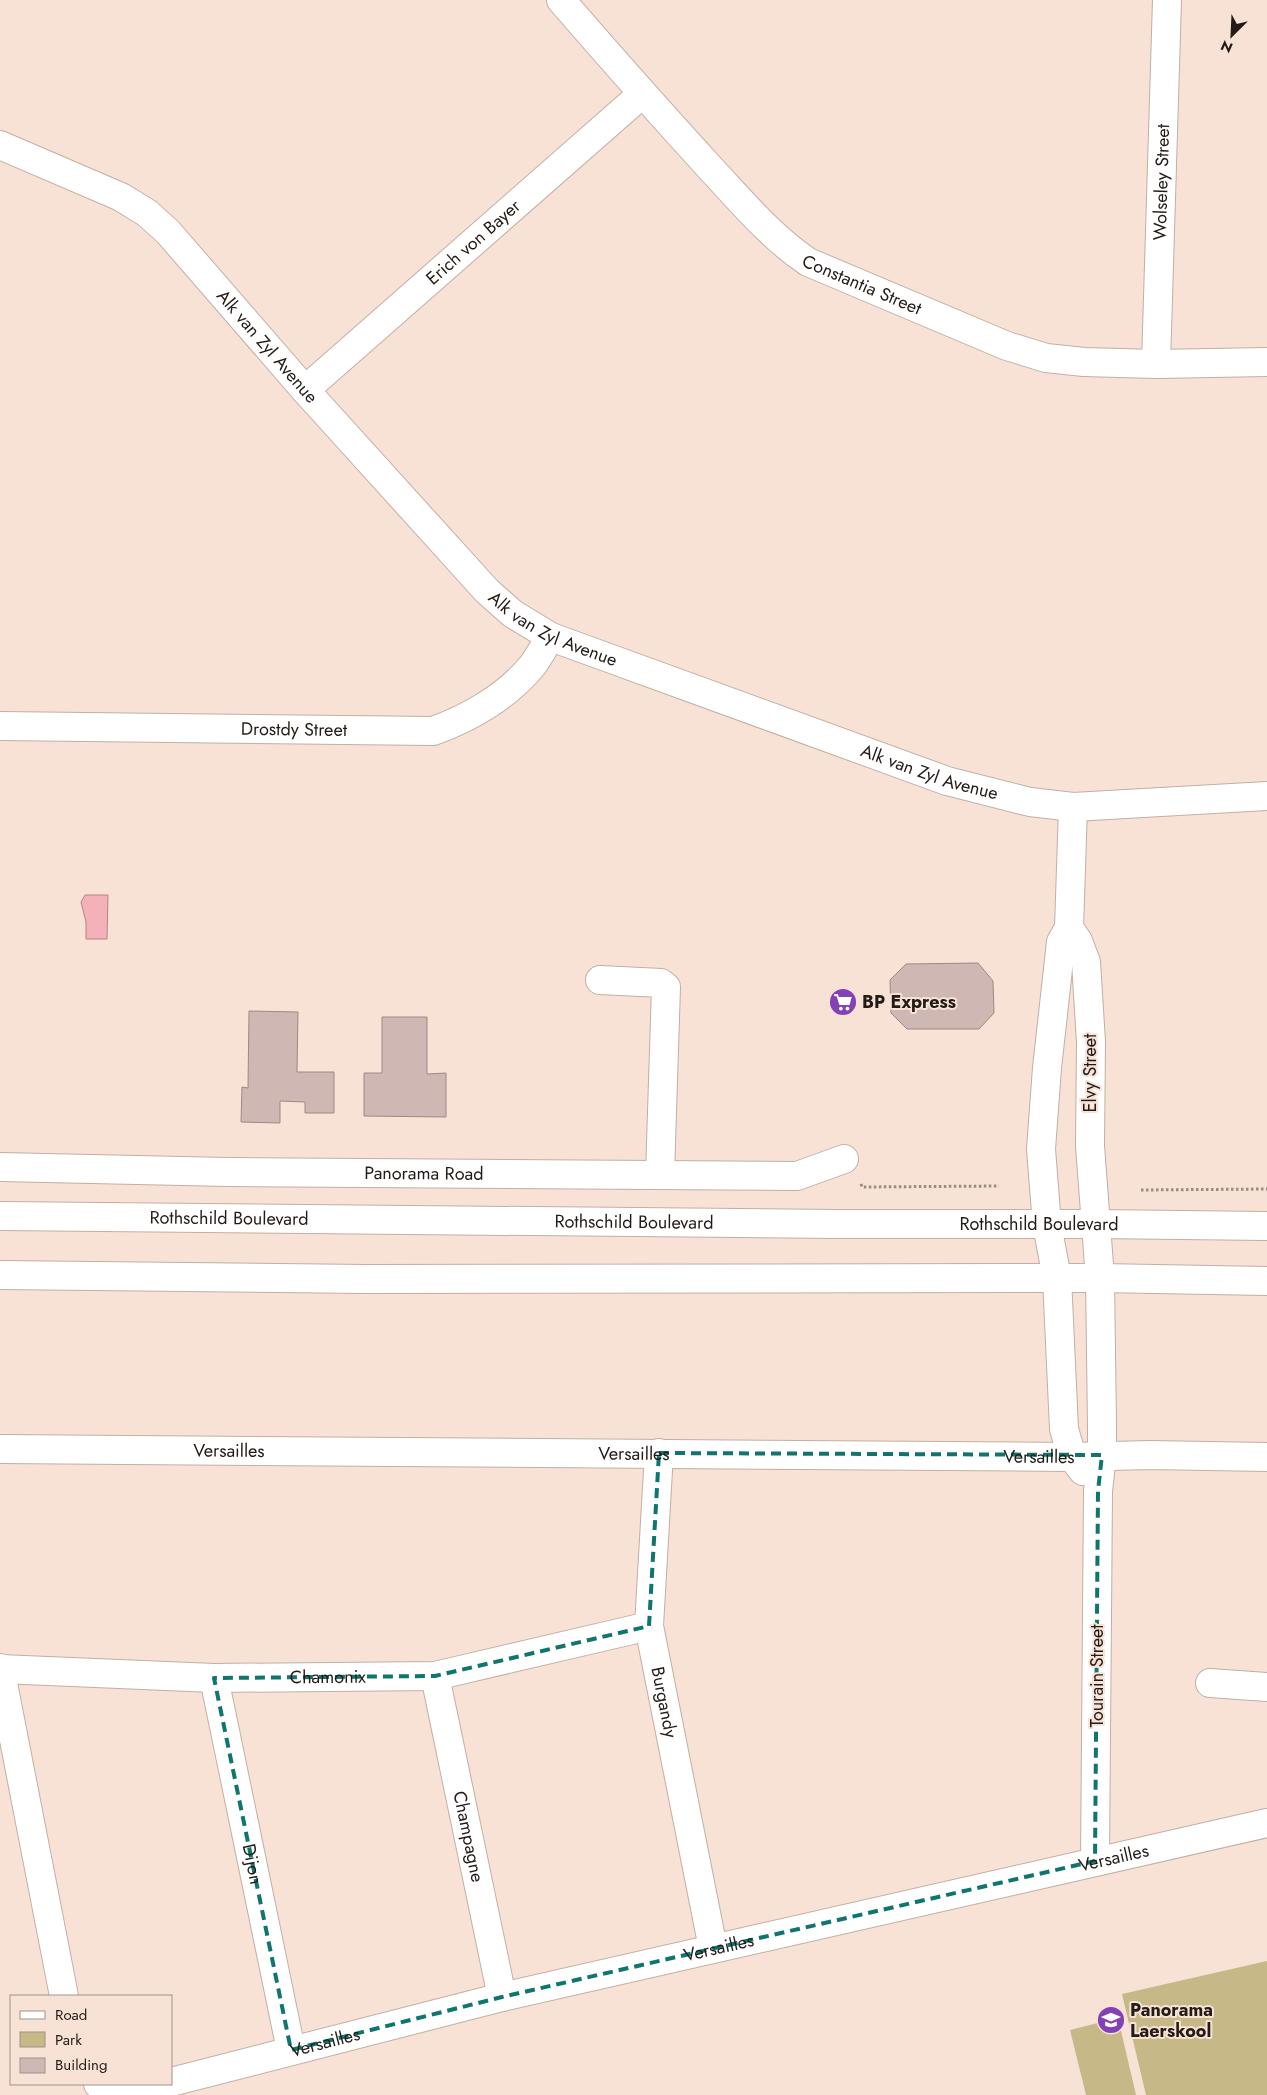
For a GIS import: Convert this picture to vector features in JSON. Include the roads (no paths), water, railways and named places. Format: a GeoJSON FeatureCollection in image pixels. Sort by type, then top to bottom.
{"type":"FeatureCollection","features":[{"type":"Feature","properties":{"kind":"street","name":"Constantia Street"},"geometry":{"type":"LineString","coordinates":[[561,0],[642,94],[781,242],[808,262],[1007,346],[1046,358],[1084,362],[1156,364],[1267,362]]}},
{"type":"Feature","properties":{"kind":"street","name":"Wolseley Street"},"geometry":{"type":"LineString","coordinates":[[1156,364],[1167,0]]}},
{"type":"Feature","properties":{"kind":"street","name":"Erich von Bayer"},"geometry":{"type":"LineString","coordinates":[[305,390],[642,94]]}},
{"type":"Feature","properties":{"kind":"street","name":"Alk van Zyl Avenue"},"geometry":{"type":"LineString","coordinates":[[0,145],[121,197],[147,213],[168,232],[305,390],[487,591],[513,614],[551,636],[947,781],[1030,802],[1073,807],[1267,796]]}},
{"type":"Feature","properties":{"kind":"street","name":"Drostdy Street"},"geometry":{"type":"LineString","coordinates":[[0,726],[433,731],[454,724],[503,694],[532,666],[551,636]]}},
{"type":"Feature","properties":{"kind":"street"},"geometry":{"type":"LineString","coordinates":[[1073,807],[1069,928],[1061,942],[1047,1068],[1041,1149],[1047,1225],[1057,1278],[1064,1429],[1072,1457],[1098,1491]]}},
{"type":"Feature","properties":{"kind":"street","name":"Elvy Street"},"geometry":{"type":"LineString","coordinates":[[1069,928],[1078,941],[1086,962],[1091,1042],[1090,1146],[1100,1278]]}},
{"type":"Feature","properties":{"kind":"street"},"geometry":{"type":"LineString","coordinates":[[600,980],[661,983],[666,987],[660,1175]]}},
{"type":"Feature","properties":{"kind":"street","name":"Panorama Road"},"geometry":{"type":"LineString","coordinates":[[0,1167],[238,1172],[796,1176],[844,1159]]}},
{"type":"Feature","properties":{"kind":"street","name":"Rothschild Boulevard"},"geometry":{"type":"LineString","coordinates":[[0,1216],[1267,1226]]}},
{"type":"Feature","properties":{"kind":"street"},"geometry":{"type":"LineString","coordinates":[[0,1275],[365,1279],[1100,1278],[1267,1281]]}},
{"type":"Feature","properties":{"kind":"street","name":"Tourain Street"},"geometry":{"type":"LineString","coordinates":[[1095,1862],[1098,1491],[1102,1455],[1100,1278]]}},
{"type":"Feature","properties":{"kind":"street","name":"Versailles"},"geometry":{"type":"LineString","coordinates":[[0,1449],[1267,1457]]}},
{"type":"Feature","properties":{"kind":"street","name":"Burgandy"},"geometry":{"type":"LineString","coordinates":[[659,1453],[649,1626],[713,1948]]}},
{"type":"Feature","properties":{"kind":"street","name":"Chamonix"},"geometry":{"type":"LineString","coordinates":[[0,1669],[214,1678],[435,1676],[649,1626]]}},
{"type":"Feature","properties":{"kind":"street"},"geometry":{"type":"LineString","coordinates":[[0,1669],[64,1995]]}},
{"type":"Feature","properties":{"kind":"street","name":"Champagne"},"geometry":{"type":"LineString","coordinates":[[435,1676],[502,1997]]}},
{"type":"Feature","properties":{"kind":"street","name":"Dijon"},"geometry":{"type":"LineString","coordinates":[[214,1678],[291,2050]]}},
{"type":"Feature","properties":{"kind":"street"},"geometry":{"type":"LineString","coordinates":[[1210,1683],[1267,1687]]}},
{"type":"Feature","properties":{"kind":"street","name":"Versailles"},"geometry":{"type":"LineString","coordinates":[[172,2082],[502,1997],[1267,1824]]}},
{"type":"Feature","properties":{"kind":"street"},"geometry":{"type":"LineString","coordinates":[[100,2085],[109,2091],[129,2093],[159,2085]]}},
{"type":"Feature","properties":{"kind":"place","name":"BP Express"},"geometry":{"type":"Point","coordinates":[843,1002]}},
{"type":"Feature","properties":{"kind":"place","name":"Panorama Laerskool"},"geometry":{"type":"Point","coordinates":[1111,2020]}}]}
